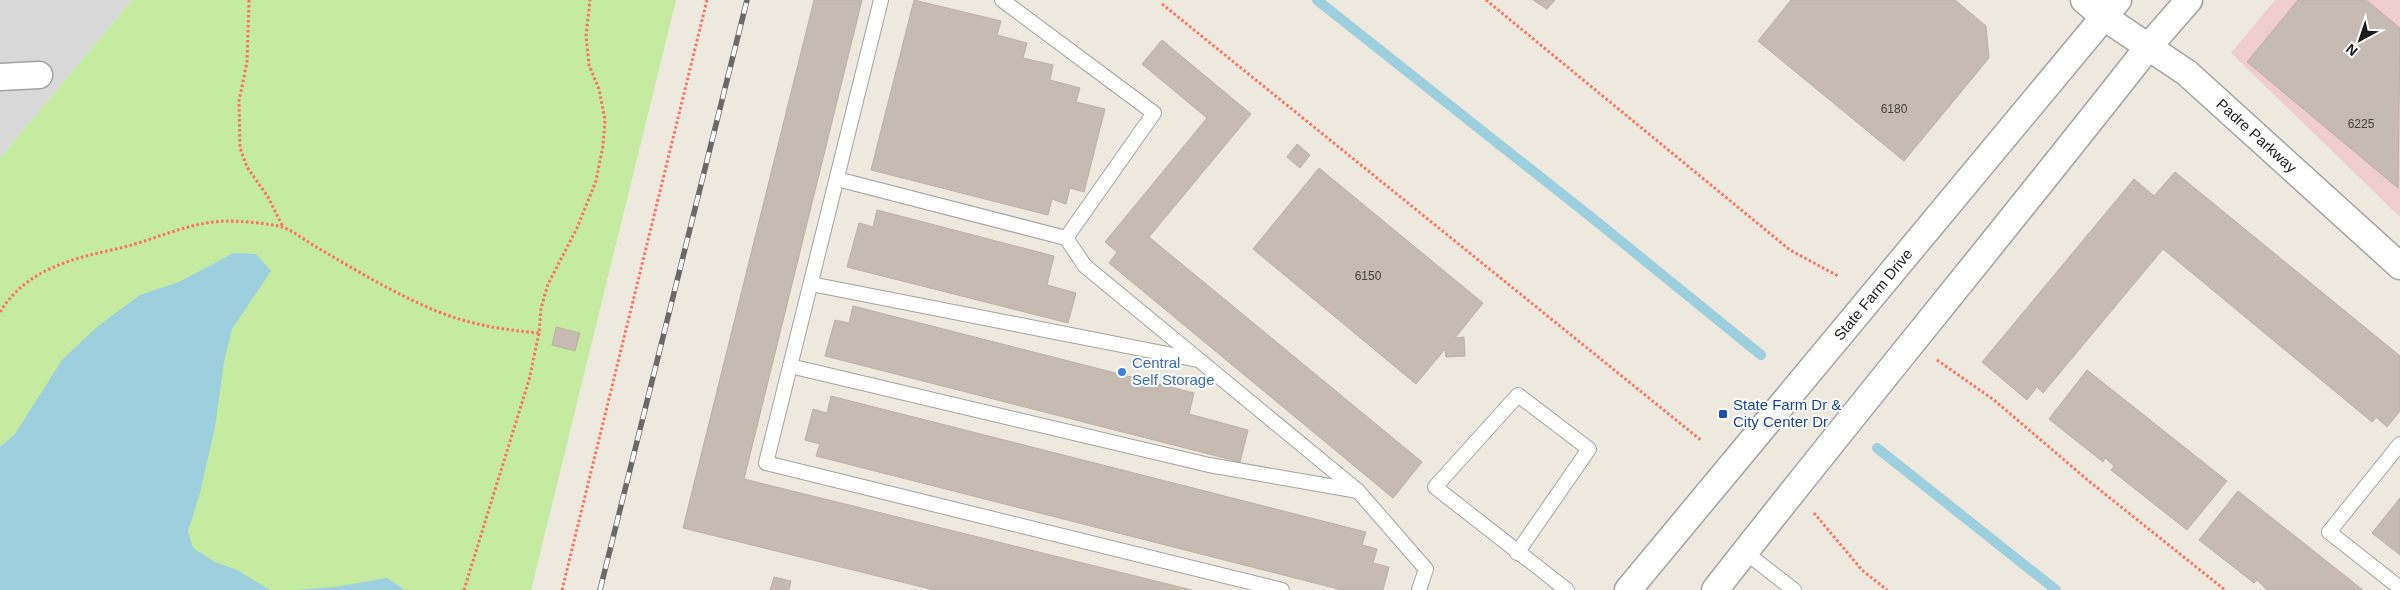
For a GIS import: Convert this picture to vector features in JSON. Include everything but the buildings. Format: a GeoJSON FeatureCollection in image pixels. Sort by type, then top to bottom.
{"type":"FeatureCollection","features":[{"type":"Feature","properties":{"kind":"street","name":"Padre Parkway"},"geometry":{"type":"LineString","coordinates":[[2084,0],[2111,8],[2149,46],[2188,73],[2400,266]]}},
{"type":"Feature","properties":{"kind":"street"},"geometry":{"type":"LineString","coordinates":[[1716,590],[1823,452],[1893,368],[2149,46],[2189,0]]}},
{"type":"Feature","properties":{"kind":"street","name":"State Farm Drive"},"geometry":{"type":"LineString","coordinates":[[1628,590],[2111,8]]}},
{"type":"Feature","properties":{"kind":"street"},"geometry":{"type":"LineString","coordinates":[[0,77],[39,75]]}},
{"type":"Feature","properties":{"kind":"lane"},"geometry":{"type":"LineString","coordinates":[[882,0],[766,463],[1282,590]]}},
{"type":"Feature","properties":{"kind":"lane"},"geometry":{"type":"LineString","coordinates":[[1002,0],[1154,113],[1066,238]]}},
{"type":"Feature","properties":{"kind":"lane"},"geometry":{"type":"LineString","coordinates":[[837,179],[1066,238],[1085,266],[1358,491],[1426,569],[1419,590]]}},
{"type":"Feature","properties":{"kind":"lane"},"geometry":{"type":"LineString","coordinates":[[811,284],[1200,360]]}},
{"type":"Feature","properties":{"kind":"lane"},"geometry":{"type":"LineString","coordinates":[[790,366],[1209,465],[1358,491]]}},
{"type":"Feature","properties":{"kind":"lane"},"geometry":{"type":"LineString","coordinates":[[1516,553],[1589,449],[1518,395],[1435,488],[1516,553],[1566,590]]}},
{"type":"Feature","properties":{"kind":"lane"},"geometry":{"type":"LineString","coordinates":[[2400,444],[2329,532],[2400,588]]}},
{"type":"Feature","properties":{"kind":"lane"},"geometry":{"type":"LineString","coordinates":[[1745,552],[1794,590]]}},
{"type":"Feature","properties":{"kind":"path"},"geometry":{"type":"LineString","coordinates":[[249,0],[247,62],[239,101],[240,148],[247,167],[268,197],[283,228]]}},
{"type":"Feature","properties":{"kind":"path"},"geometry":{"type":"LineString","coordinates":[[464,590],[529,380],[539,333],[541,308],[548,284],[596,181],[603,146],[603,106],[599,89],[589,65],[586,36],[590,0]]}},
{"type":"Feature","properties":{"kind":"path"},"geometry":{"type":"LineString","coordinates":[[562,590],[707,0]]}},
{"type":"Feature","properties":{"kind":"path"},"geometry":{"type":"LineString","coordinates":[[1486,0],[1790,250],[1838,276]]}},
{"type":"Feature","properties":{"kind":"path"},"geometry":{"type":"LineString","coordinates":[[1162,4],[1702,441]]}},
{"type":"Feature","properties":{"kind":"path"},"geometry":{"type":"LineString","coordinates":[[0,312],[13,294],[31,278],[79,258],[140,244],[179,229],[204,222],[228,221],[283,228],[438,312],[476,326],[539,333]]}},
{"type":"Feature","properties":{"kind":"path"},"geometry":{"type":"LineString","coordinates":[[1909,347],[1939,361],[1994,400],[2098,488],[2226,590]]}},
{"type":"Feature","properties":{"kind":"path"},"geometry":{"type":"LineString","coordinates":[[1812,511],[1862,570],[1887,590]]}},
{"type":"Feature","properties":{"kind":"shaded area"},"geometry":{"type":"Polygon","coordinates":[[[0,0],[132,0],[0,158],[0,0]]]}},
{"type":"Feature","properties":{"kind":"shaded area"},"geometry":{"type":"Polygon","coordinates":[[[2275,0],[2400,0],[2400,217],[2231,53],[2275,0]]]}},
{"type":"Feature","properties":{"kind":"green space"},"geometry":{"type":"Polygon","coordinates":[[[132,0],[676,0],[531,590],[0,590],[0,158],[132,0]]]}},
{"type":"Feature","properties":{"kind":"water"},"geometry":{"type":"Polygon","coordinates":[[[234,253],[256,254],[271,271],[232,329],[224,362],[215,427],[200,493],[188,531],[193,548],[215,562],[237,570],[270,590],[0,590],[0,447],[15,434],[62,360],[97,327],[140,295],[179,282],[234,253]]]}},
{"type":"Feature","properties":{"kind":"water"},"geometry":{"type":"Polygon","coordinates":[[[387,578],[405,590],[294,590],[335,587],[387,578]]]}},
{"type":"Feature","properties":{"kind":"waterway"},"geometry":{"type":"LineString","coordinates":[[1317,0],[1596,221],[1761,355]]}},
{"type":"Feature","properties":{"kind":"waterway"},"geometry":{"type":"LineString","coordinates":[[1877,448],[2056,590]]}},
{"type":"Feature","properties":{"kind":"railway"},"geometry":{"type":"LineString","coordinates":[[600,590],[747,0]]}},
{"type":"Feature","properties":{"kind":"place","name":"Central Self Storage"},"geometry":{"type":"Point","coordinates":[1122,372]}},
{"type":"Feature","properties":{"kind":"place","name":"State Farm Dr & City Center Dr"},"geometry":{"type":"Point","coordinates":[1723,414]}}]}
